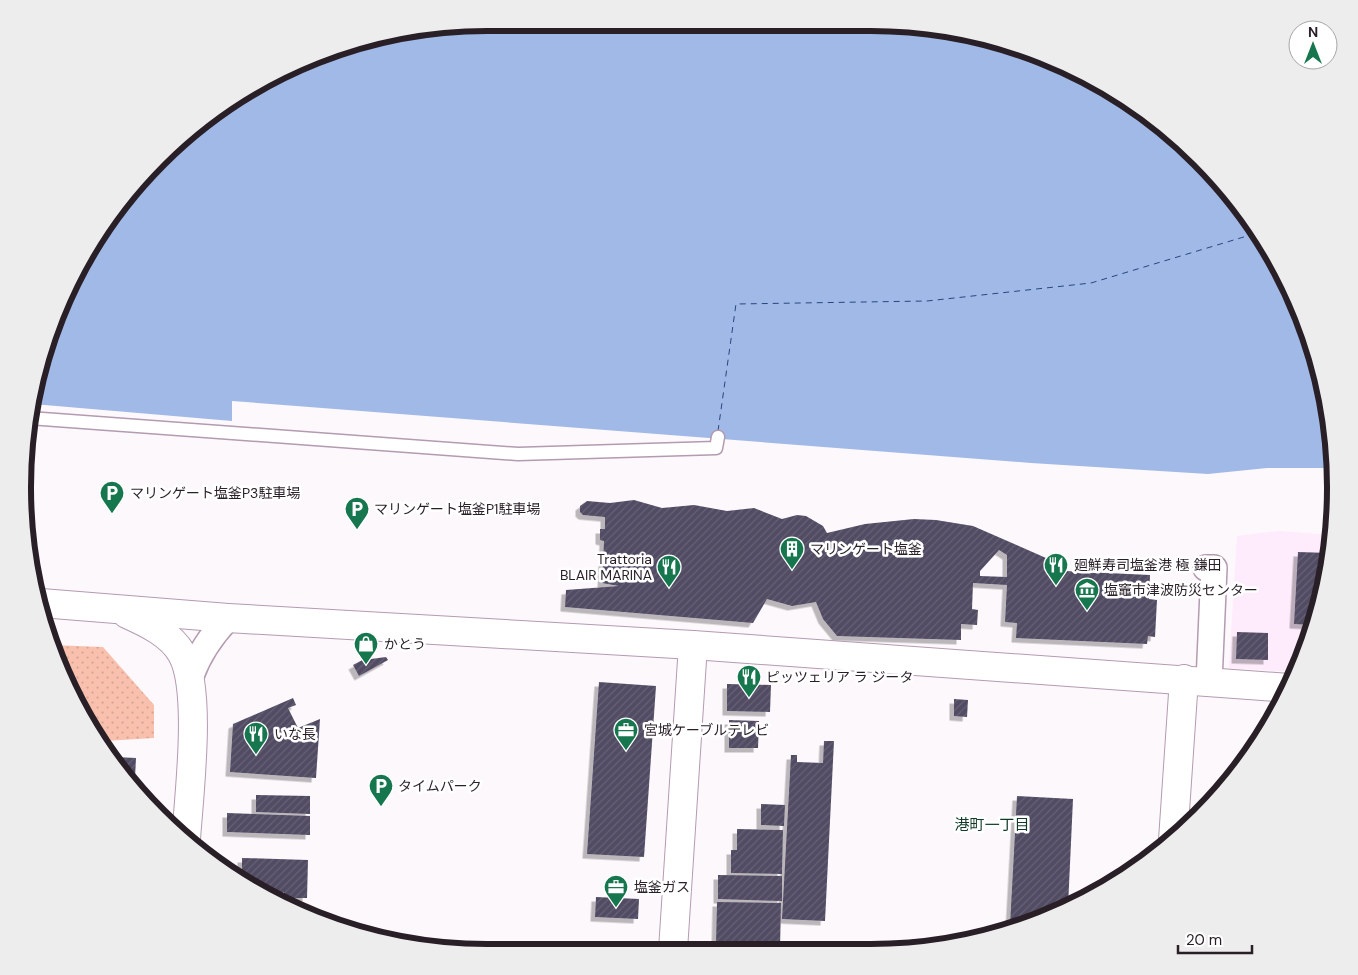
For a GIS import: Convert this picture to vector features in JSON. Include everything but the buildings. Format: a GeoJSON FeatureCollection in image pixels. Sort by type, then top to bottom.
{"type":"FeatureCollection","features":[{"type":"Feature","properties":{"kind":"street"},"geometry":{"type":"LineString","coordinates":[[1175,827],[1214,568],[1206,568]]}},
{"type":"Feature","properties":{"kind":"street"},"geometry":{"type":"LineString","coordinates":[[46,603],[228,618],[693,645],[1281,687]]}},
{"type":"Feature","properties":{"kind":"street"},"geometry":{"type":"LineString","coordinates":[[114,609],[145,623],[167,636],[182,653],[191,676],[192,725],[186,830]]}},
{"type":"Feature","properties":{"kind":"street"},"geometry":{"type":"LineString","coordinates":[[191,676],[198,657],[228,618]]}},
{"type":"Feature","properties":{"kind":"street"},"geometry":{"type":"LineString","coordinates":[[673,944],[693,645]]}},
{"type":"Feature","properties":{"kind":"lane"},"geometry":{"type":"LineString","coordinates":[[37,419],[518,454],[716,448],[718,437]]}},
{"type":"Feature","properties":{"kind":"shaded area"},"geometry":{"type":"Polygon","coordinates":[[[1278,531],[1324,534],[1318,577],[1311,606],[1303,634],[1288,672],[1229,668],[1237,536],[1278,531]]]}},
{"type":"Feature","properties":{"kind":"shaded area"},"geometry":{"type":"Polygon","coordinates":[[[59,645],[103,647],[154,705],[154,738],[108,741],[78,689],[59,645]]]}},
{"type":"Feature","properties":{"kind":"water"},"geometry":{"type":"Polygon","coordinates":[[[458,32],[900,32],[960,40],[989,47],[1017,55],[1072,78],[1124,108],[1171,144],[1193,165],[1214,187],[1250,234],[1266,259],[1292,313],[1303,341],[1318,398],[1326,468],[1267,468],[1208,474],[1031,463],[232,401],[232,421],[39,405],[55,341],[66,313],[92,259],[108,234],[144,187],[187,144],[234,108],[259,92],[286,78],[341,55],[398,40],[458,32]]]}},
{"type":"Feature","properties":{"kind":"ferry route"},"geometry":{"type":"LineString","coordinates":[[718,431],[736,304],[927,301],[1091,283],[1251,235]]}},
{"type":"Feature","properties":{"kind":"place","name":"マリンゲート塩釜P3駐車場"},"geometry":{"type":"Point","coordinates":[112,514]}},
{"type":"Feature","properties":{"kind":"place","name":"マリンゲート塩釜P1駐車場"},"geometry":{"type":"Point","coordinates":[357,530]}},
{"type":"Feature","properties":{"kind":"place","name":"マリンゲート塩釜"},"geometry":{"type":"Point","coordinates":[792,570]}},
{"type":"Feature","properties":{"kind":"place","name":"廻鮮寿司塩釜港 極 鎌田"},"geometry":{"type":"Point","coordinates":[1056,586]}},
{"type":"Feature","properties":{"kind":"place","name":"Trattoria BLAIR MARINA"},"geometry":{"type":"Point","coordinates":[669,588]}},
{"type":"Feature","properties":{"kind":"place","name":"塩竈市津波防災センター"},"geometry":{"type":"Point","coordinates":[1087,611]}},
{"type":"Feature","properties":{"kind":"place","name":"かとう"},"geometry":{"type":"Point","coordinates":[366,665]}},
{"type":"Feature","properties":{"kind":"place","name":"ピッツェリア ラ ジータ"},"geometry":{"type":"Point","coordinates":[749,698]}},
{"type":"Feature","properties":{"kind":"place","name":"宮城ケーブルテレビ"},"geometry":{"type":"Point","coordinates":[626,751]}},
{"type":"Feature","properties":{"kind":"place","name":"いな長"},"geometry":{"type":"Point","coordinates":[256,755]}},
{"type":"Feature","properties":{"kind":"place","name":"タイムパーク"},"geometry":{"type":"Point","coordinates":[381,807]}},
{"type":"Feature","properties":{"kind":"place","name":"塩釜ガス"},"geometry":{"type":"Point","coordinates":[616,908]}},
{"type":"Feature","properties":{"kind":"district","name":"港町一丁目"},"geometry":{"type":"Point","coordinates":[992,825]}}]}
